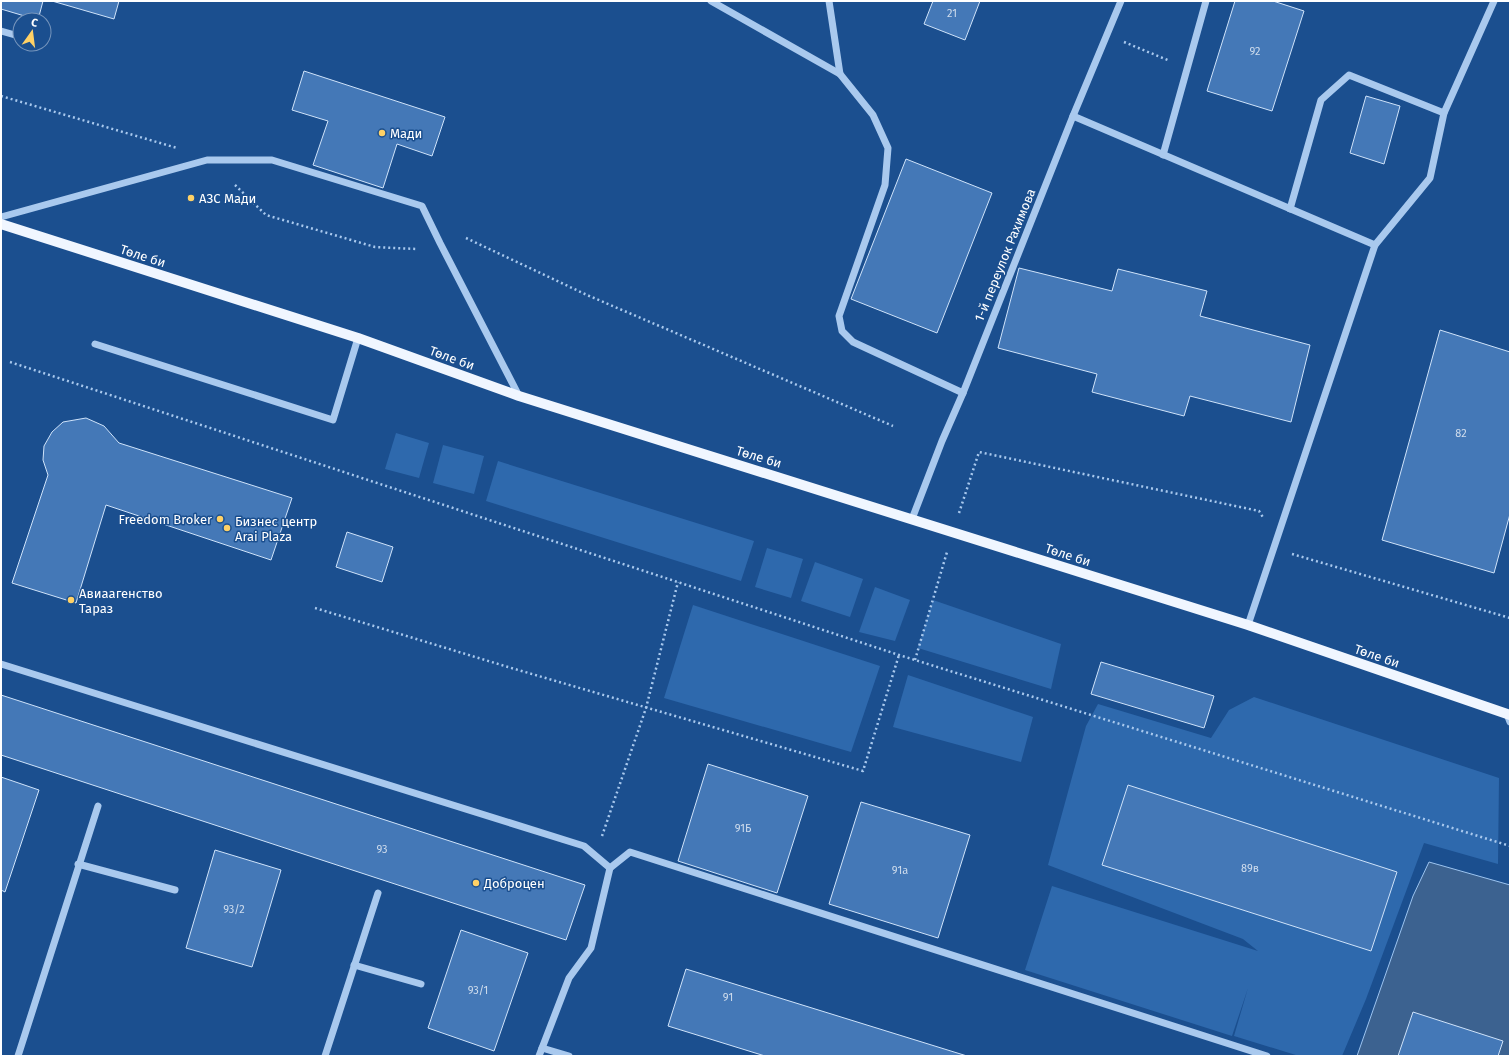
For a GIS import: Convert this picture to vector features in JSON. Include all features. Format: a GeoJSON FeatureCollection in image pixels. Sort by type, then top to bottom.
{"type":"FeatureCollection","features":[{"type":"Feature","properties":{"kind":"main road","name":"Төле би"},"geometry":{"type":"LineString","coordinates":[[1,224],[358,338],[519,396],[1248,625],[1509,717]]}},
{"type":"Feature","properties":{"kind":"street"},"geometry":{"type":"LineString","coordinates":[[711,1],[840,74],[873,115],[888,148],[885,185],[839,316],[842,331],[853,342],[963,393]]}},
{"type":"Feature","properties":{"kind":"street"},"geometry":{"type":"LineString","coordinates":[[829,1],[840,74]]}},
{"type":"Feature","properties":{"kind":"street","name":"1-й переулок Рахимова"},"geometry":{"type":"LineString","coordinates":[[912,519],[942,440],[963,393],[1073,116],[1121,1]]}},
{"type":"Feature","properties":{"kind":"street"},"geometry":{"type":"LineString","coordinates":[[1163,155],[1206,1]]}},
{"type":"Feature","properties":{"kind":"street"},"geometry":{"type":"LineString","coordinates":[[1248,625],[1376,245],[1430,178],[1444,113],[1494,1]]}},
{"type":"Feature","properties":{"kind":"street"},"geometry":{"type":"LineString","coordinates":[[1,31],[12,34]]}},
{"type":"Feature","properties":{"kind":"street"},"geometry":{"type":"LineString","coordinates":[[1290,208],[1321,100],[1349,75],[1444,113]]}},
{"type":"Feature","properties":{"kind":"street"},"geometry":{"type":"LineString","coordinates":[[1073,116],[1376,245]]}},
{"type":"Feature","properties":{"kind":"street"},"geometry":{"type":"LineString","coordinates":[[1,217],[207,160],[272,160],[422,206],[519,396]]}},
{"type":"Feature","properties":{"kind":"street"},"geometry":{"type":"LineString","coordinates":[[95,344],[333,420],[358,338]]}},
{"type":"Feature","properties":{"kind":"street"},"geometry":{"type":"LineString","coordinates":[[1,664],[584,846],[610,868]]}},
{"type":"Feature","properties":{"kind":"street"},"geometry":{"type":"LineString","coordinates":[[18,1056],[78,864],[98,806]]}},
{"type":"Feature","properties":{"kind":"street"},"geometry":{"type":"LineString","coordinates":[[539,1056],[569,978],[591,948],[610,868],[630,852],[1267,1056]]}},
{"type":"Feature","properties":{"kind":"street"},"geometry":{"type":"LineString","coordinates":[[78,864],[175,890]]}},
{"type":"Feature","properties":{"kind":"street"},"geometry":{"type":"LineString","coordinates":[[325,1056],[378,893]]}},
{"type":"Feature","properties":{"kind":"street"},"geometry":{"type":"LineString","coordinates":[[354,964],[421,984]]}},
{"type":"Feature","properties":{"kind":"street"},"geometry":{"type":"LineString","coordinates":[[542,1048],[569,1056]]}},
{"type":"Feature","properties":{"kind":"path"},"geometry":{"type":"LineString","coordinates":[[1107,35],[1187,68]]}},
{"type":"Feature","properties":{"kind":"path"},"geometry":{"type":"LineString","coordinates":[[1,96],[183,149]]}},
{"type":"Feature","properties":{"kind":"path"},"geometry":{"type":"LineString","coordinates":[[235,185],[266,215],[375,247],[416,249]]}},
{"type":"Feature","properties":{"kind":"path"},"geometry":{"type":"LineString","coordinates":[[466,238],[587,294],[893,426]]}},
{"type":"Feature","properties":{"kind":"path"},"geometry":{"type":"LineString","coordinates":[[10,362],[899,655],[1510,846]]}},
{"type":"Feature","properties":{"kind":"path"},"geometry":{"type":"LineString","coordinates":[[915,660],[953,532],[979,452],[1259,511],[1267,524]]}},
{"type":"Feature","properties":{"kind":"path"},"geometry":{"type":"LineString","coordinates":[[1290,553],[1510,618]]}},
{"type":"Feature","properties":{"kind":"path"},"geometry":{"type":"LineString","coordinates":[[595,856],[646,708],[678,582]]}},
{"type":"Feature","properties":{"kind":"path"},"geometry":{"type":"LineString","coordinates":[[315,608],[646,708],[862,771],[899,655]]}},
{"type":"Feature","properties":{"kind":"shaded area"},"geometry":{"type":"Polygon","coordinates":[[[396,433],[429,443],[419,478],[385,469],[396,433]]]}},
{"type":"Feature","properties":{"kind":"shaded area"},"geometry":{"type":"Polygon","coordinates":[[[443,445],[484,456],[474,494],[433,483],[443,445]]]}},
{"type":"Feature","properties":{"kind":"shaded area"},"geometry":{"type":"Polygon","coordinates":[[[498,461],[754,541],[741,581],[486,501],[498,461]]]}},
{"type":"Feature","properties":{"kind":"shaded area"},"geometry":{"type":"Polygon","coordinates":[[[767,548],[803,559],[791,598],[755,587],[767,548]]]}},
{"type":"Feature","properties":{"kind":"shaded area"},"geometry":{"type":"Polygon","coordinates":[[[815,562],[863,579],[850,617],[801,601],[815,562]]]}},
{"type":"Feature","properties":{"kind":"shaded area"},"geometry":{"type":"Polygon","coordinates":[[[875,587],[910,600],[895,641],[859,632],[875,587]]]}},
{"type":"Feature","properties":{"kind":"shaded area"},"geometry":{"type":"Polygon","coordinates":[[[933,600],[1061,644],[1051,689],[918,648],[933,600]]]}},
{"type":"Feature","properties":{"kind":"shaded area"},"geometry":{"type":"Polygon","coordinates":[[[693,605],[880,666],[851,752],[664,698],[693,605]]]}},
{"type":"Feature","properties":{"kind":"shaded area"},"geometry":{"type":"Polygon","coordinates":[[[908,675],[1033,717],[1021,762],[893,727],[908,675]]]}},
{"type":"Feature","properties":{"kind":"shaded area"},"geometry":{"type":"Polygon","coordinates":[[[1254,697],[1499,778],[1498,864],[1424,843],[1366,999],[1342,1056],[1299,1056],[1234,1036],[1248,988],[1232,1036],[1025,970],[1052,886],[1258,951],[1243,939],[1048,865],[1086,726],[1098,704],[1211,738],[1229,710],[1254,697]]]}},
{"type":"Feature","properties":{"kind":"shaded area"},"geometry":{"type":"Polygon","coordinates":[[[1429,862],[1510,885],[1510,1056],[1357,1056],[1413,896],[1429,862]]]}},
{"type":"Feature","properties":{"kind":"building"},"geometry":{"type":"Polygon","coordinates":[[[1,1],[43,1],[40,12],[12,12],[1,9],[1,1]]]}},
{"type":"Feature","properties":{"kind":"building"},"geometry":{"type":"Polygon","coordinates":[[[52,1],[119,1],[114,19],[52,1]]]}},
{"type":"Feature","properties":{"kind":"building"},"geometry":{"type":"Polygon","coordinates":[[[933,1],[980,1],[965,40],[924,24],[933,1]]]}},
{"type":"Feature","properties":{"kind":"building"},"geometry":{"type":"Polygon","coordinates":[[[1235,1],[1273,1],[1304,11],[1272,111],[1207,91],[1235,1]]]}},
{"type":"Feature","properties":{"kind":"building","name":"Мади"},"geometry":{"type":"Polygon","coordinates":[[[304,71],[445,117],[432,156],[397,144],[383,188],[313,165],[328,121],[292,110],[304,71]]]}},
{"type":"Feature","properties":{"kind":"building"},"geometry":{"type":"Polygon","coordinates":[[[1366,96],[1400,106],[1384,164],[1350,153],[1366,96]]]}},
{"type":"Feature","properties":{"kind":"building"},"geometry":{"type":"Polygon","coordinates":[[[906,159],[992,193],[937,333],[851,299],[906,159]]]}},
{"type":"Feature","properties":{"kind":"building"},"geometry":{"type":"Polygon","coordinates":[[[1019,268],[1112,291],[1118,269],[1207,291],[1200,316],[1310,345],[1291,422],[1190,396],[1184,416],[1092,392],[1097,374],[998,348],[1019,268]]]}},
{"type":"Feature","properties":{"kind":"building"},"geometry":{"type":"Polygon","coordinates":[[[1440,330],[1510,352],[1510,514],[1494,573],[1382,540],[1440,330]]]}},
{"type":"Feature","properties":{"kind":"building","name":"Бизнес центр Arai Plaza"},"geometry":{"type":"Polygon","coordinates":[[[86,418],[104,426],[119,443],[292,498],[271,560],[106,505],[76,603],[12,583],[48,475],[43,460],[44,446],[52,432],[63,422],[86,418]]]}},
{"type":"Feature","properties":{"kind":"building"},"geometry":{"type":"Polygon","coordinates":[[[347,532],[393,547],[382,582],[336,567],[347,532]]]}},
{"type":"Feature","properties":{"kind":"building"},"geometry":{"type":"Polygon","coordinates":[[[1101,662],[1214,696],[1204,728],[1091,694],[1101,662]]]}},
{"type":"Feature","properties":{"kind":"building"},"geometry":{"type":"Polygon","coordinates":[[[1,695],[585,885],[566,940],[1,755],[1,695]]]}},
{"type":"Feature","properties":{"kind":"building"},"geometry":{"type":"Polygon","coordinates":[[[708,764],[808,796],[777,893],[678,861],[708,764]]]}},
{"type":"Feature","properties":{"kind":"building"},"geometry":{"type":"Polygon","coordinates":[[[1,777],[39,790],[5,892],[1,890],[1,777]]]}},
{"type":"Feature","properties":{"kind":"building"},"geometry":{"type":"Polygon","coordinates":[[[1128,785],[1397,872],[1371,951],[1102,865],[1128,785]]]}},
{"type":"Feature","properties":{"kind":"building"},"geometry":{"type":"Polygon","coordinates":[[[861,802],[970,835],[938,938],[829,904],[861,802]]]}},
{"type":"Feature","properties":{"kind":"building"},"geometry":{"type":"Polygon","coordinates":[[[215,850],[281,870],[252,967],[186,948],[215,850]]]}},
{"type":"Feature","properties":{"kind":"building"},"geometry":{"type":"Polygon","coordinates":[[[461,930],[528,953],[494,1051],[428,1028],[461,930]]]}},
{"type":"Feature","properties":{"kind":"building"},"geometry":{"type":"Polygon","coordinates":[[[686,969],[967,1056],[765,1056],[668,1026],[686,969]]]}},
{"type":"Feature","properties":{"kind":"building"},"geometry":{"type":"Polygon","coordinates":[[[1413,1012],[1503,1041],[1498,1056],[1398,1056],[1413,1012]]]}},
{"type":"Feature","properties":{"kind":"place","name":"Мади"},"geometry":{"type":"Point","coordinates":[382,133]}},
{"type":"Feature","properties":{"kind":"place","name":"АЗС Мади"},"geometry":{"type":"Point","coordinates":[191,198]}},
{"type":"Feature","properties":{"kind":"place","name":"Freedom Broker"},"geometry":{"type":"Point","coordinates":[220,519]}},
{"type":"Feature","properties":{"kind":"place","name":"Бизнес центр Arai Plaza"},"geometry":{"type":"Point","coordinates":[227,528]}},
{"type":"Feature","properties":{"kind":"place","name":"Авиаагенство Тараз"},"geometry":{"type":"Point","coordinates":[71,600]}},
{"type":"Feature","properties":{"kind":"place","name":"Доброцен"},"geometry":{"type":"Point","coordinates":[476,883]}}]}
